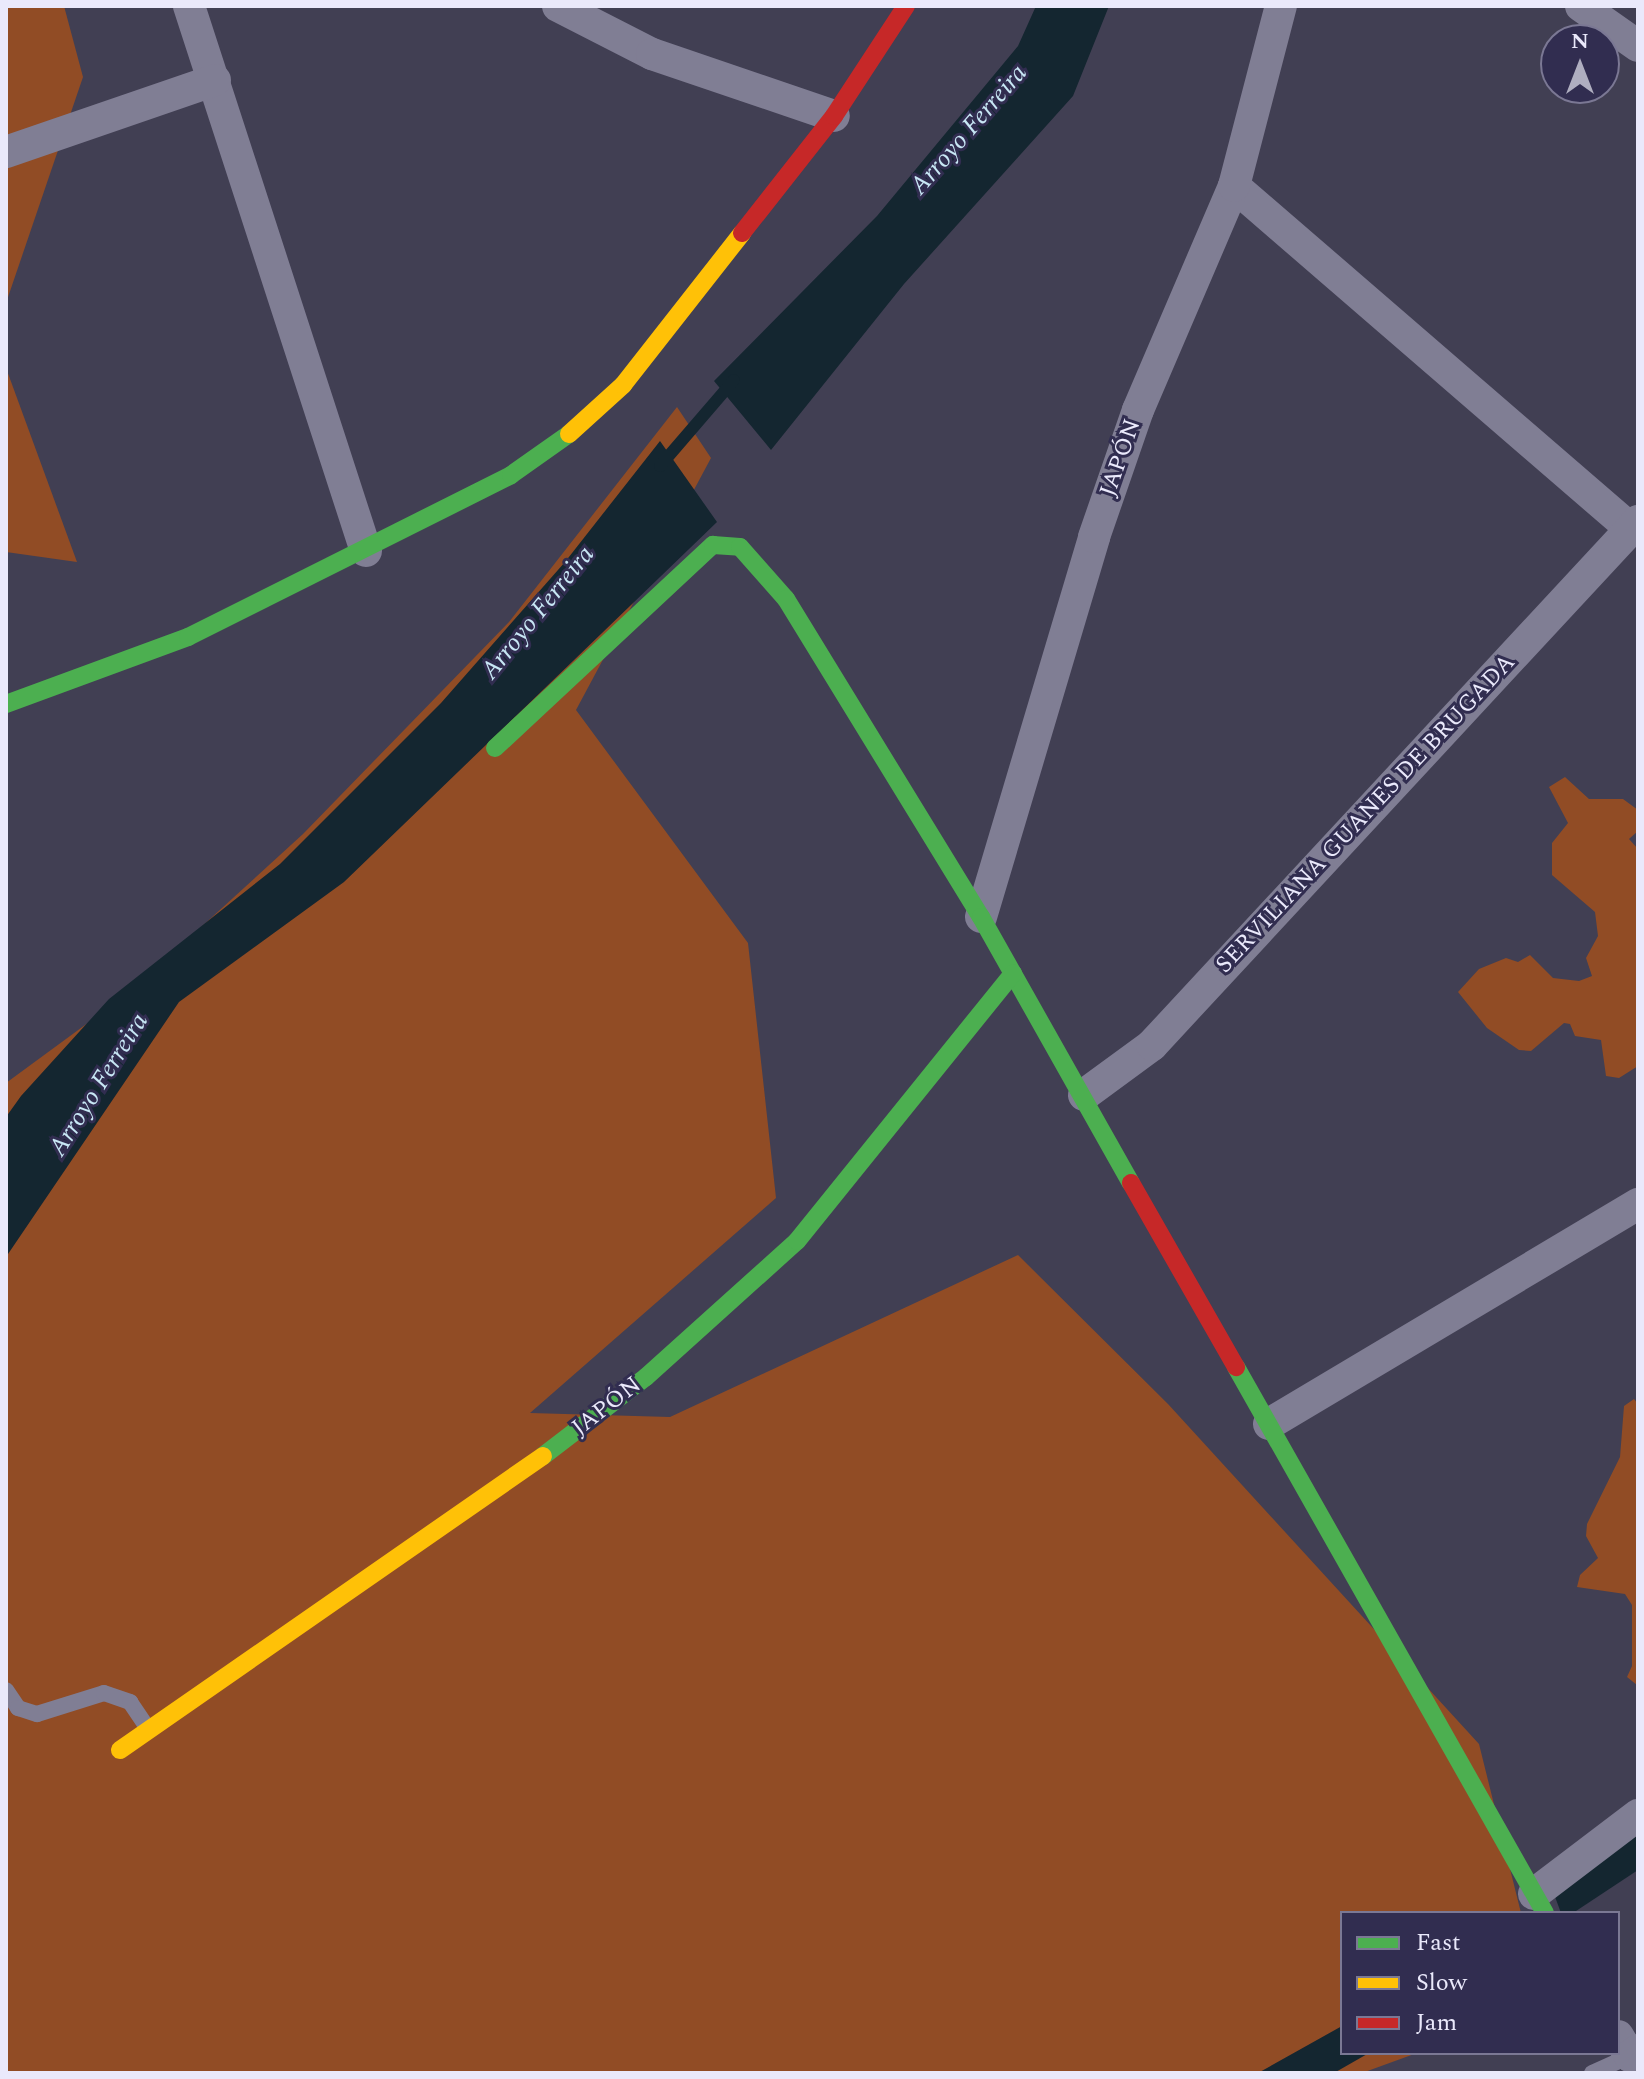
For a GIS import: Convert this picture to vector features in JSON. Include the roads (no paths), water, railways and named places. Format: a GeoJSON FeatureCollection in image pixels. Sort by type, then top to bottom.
{"type":"FeatureCollection","features":[{"type":"Feature","properties":{"kind":"street"},"geometry":{"type":"LineString","coordinates":[[189,6],[366,551]]}},
{"type":"Feature","properties":{"kind":"street"},"geometry":{"type":"LineString","coordinates":[[558,6],[652,54],[834,116]]}},
{"type":"Feature","properties":{"kind":"street"},"geometry":{"type":"LineString","coordinates":[[6,704],[188,637],[366,551],[511,475],[573,431],[623,385],[834,116],[906,6]]}},
{"type":"Feature","properties":{"kind":"street","name":"JAPÓN"},"geometry":{"type":"LineString","coordinates":[[981,917],[1094,537],[1138,410],[1234,186],[1281,6]]}},
{"type":"Feature","properties":{"kind":"street"},"geometry":{"type":"LineString","coordinates":[[1581,6],[1638,46]]}},
{"type":"Feature","properties":{"kind":"street"},"geometry":{"type":"LineString","coordinates":[[6,152],[215,80]]}},
{"type":"Feature","properties":{"kind":"street"},"geometry":{"type":"LineString","coordinates":[[1234,186],[1635,525]]}},
{"type":"Feature","properties":{"kind":"street","name":"SERVILIANA GUANES DE BRUGADA"},"geometry":{"type":"LineString","coordinates":[[1084,1095],[1152,1045],[1635,525]]}},
{"type":"Feature","properties":{"kind":"street"},"geometry":{"type":"LineString","coordinates":[[495,748],[713,545],[740,547],[786,599],[981,917],[1540,1904],[1638,1815]]}},
{"type":"Feature","properties":{"kind":"street","name":"JAPÓN"},"geometry":{"type":"LineString","coordinates":[[120,1750],[488,1498],[646,1377],[797,1241],[1013,973]]}},
{"type":"Feature","properties":{"kind":"street"},"geometry":{"type":"LineString","coordinates":[[1269,1424],[1638,1204]]}},
{"type":"Feature","properties":{"kind":"lane"},"geometry":{"type":"LineString","coordinates":[[6,1690],[18,1708],[37,1714],[104,1693],[130,1702],[149,1731]]}},
{"type":"Feature","properties":{"kind":"lane"},"geometry":{"type":"LineString","coordinates":[[1592,2073],[1618,2055]]}},
{"type":"Feature","properties":{"kind":"water"},"geometry":{"type":"Polygon","coordinates":[[[1036,6],[1109,6],[1073,96],[904,284],[771,450],[714,381],[877,216],[1018,46],[1036,6]]]}},
{"type":"Feature","properties":{"kind":"water"},"geometry":{"type":"Polygon","coordinates":[[[660,441],[717,522],[344,882],[179,1002],[6,1257],[6,1117],[21,1096],[109,999],[280,864],[441,703],[565,562],[660,441]]]}},
{"type":"Feature","properties":{"kind":"water"},"geometry":{"type":"Polygon","coordinates":[[[1638,1827],[1638,1870],[1576,1911],[1560,1911],[1554,1894],[1638,1827]]]}},
{"type":"Feature","properties":{"kind":"water"},"geometry":{"type":"Polygon","coordinates":[[[1340,2027],[1340,2055],[1366,2055],[1334,2073],[1258,2073],[1340,2027]]]}},
{"type":"Feature","properties":{"kind":"waterway","name":"Arroyo Ferreira"},"geometry":{"type":"LineString","coordinates":[[660,466],[734,380]]}}]}
